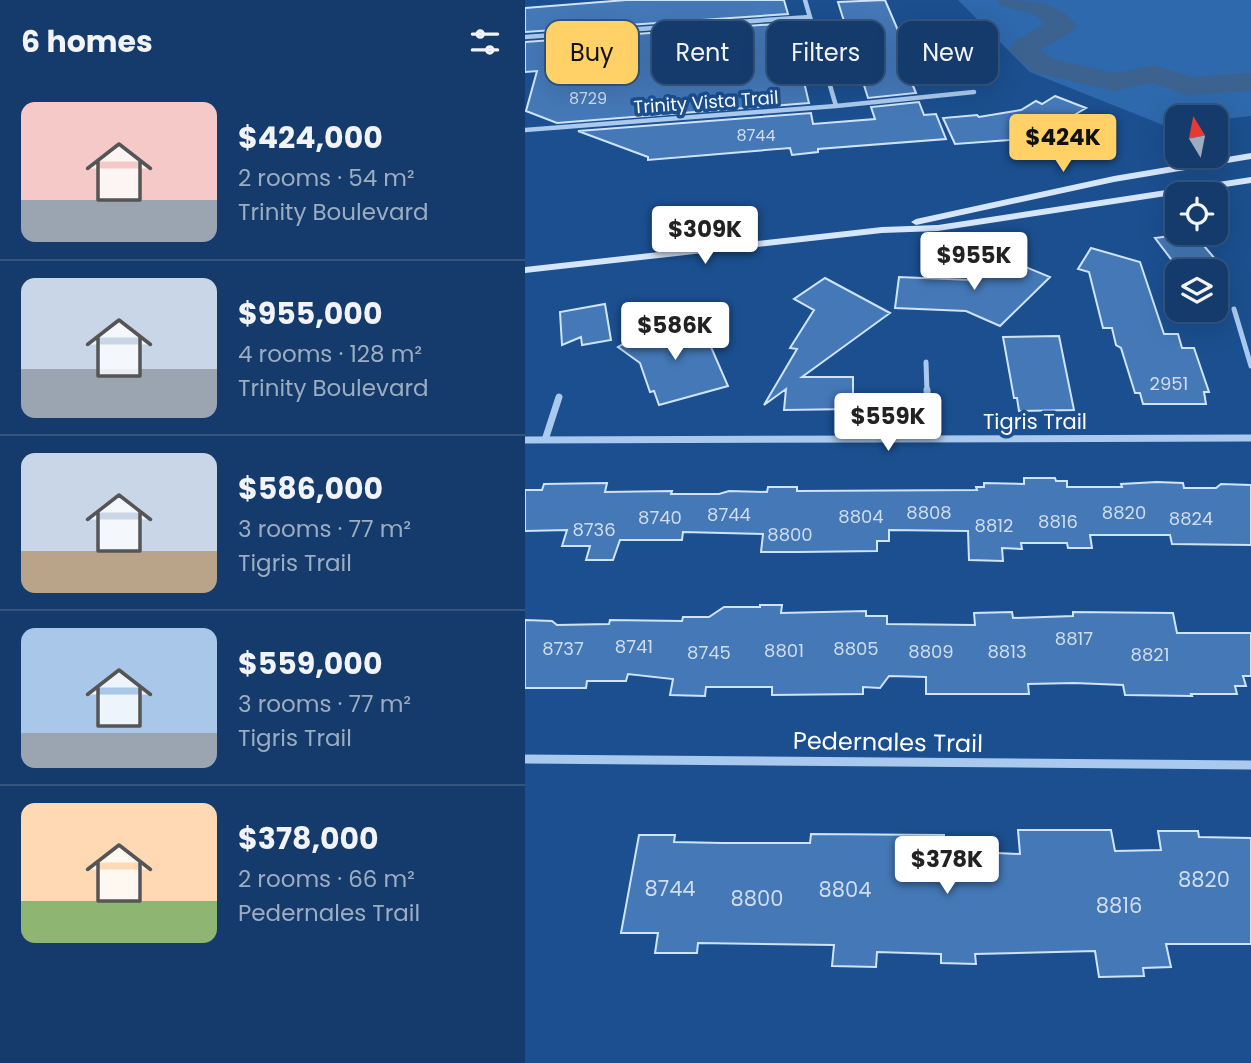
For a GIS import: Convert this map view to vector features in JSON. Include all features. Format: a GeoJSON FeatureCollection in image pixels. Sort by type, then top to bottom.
{"type":"FeatureCollection","features":[{"type":"Feature","properties":{"kind":"main road"},"geometry":{"type":"LineString","coordinates":[[882,230],[1114,179],[1251,156]]}},
{"type":"Feature","properties":{"kind":"main road"},"geometry":{"type":"LineString","coordinates":[[525,270],[882,230],[938,228],[1251,180]]}},
{"type":"Feature","properties":{"kind":"street"},"geometry":{"type":"LineString","coordinates":[[804,0],[836,106]]}},
{"type":"Feature","properties":{"kind":"street"},"geometry":{"type":"LineString","coordinates":[[525,37],[810,17]]}},
{"type":"Feature","properties":{"kind":"street","name":"Trinity Vista Trail"},"geometry":{"type":"LineString","coordinates":[[525,130],[836,106],[974,92]]}},
{"type":"Feature","properties":{"kind":"street"},"geometry":{"type":"LineString","coordinates":[[1234,309],[1251,366]]}},
{"type":"Feature","properties":{"kind":"street"},"geometry":{"type":"LineString","coordinates":[[926,362],[929,439]]}},
{"type":"Feature","properties":{"kind":"street"},"geometry":{"type":"LineString","coordinates":[[545,440],[559,397]]}},
{"type":"Feature","properties":{"kind":"street","name":"Tigris Trail"},"geometry":{"type":"LineString","coordinates":[[525,440],[1251,438]]}},
{"type":"Feature","properties":{"kind":"street","name":"Pedernales Trail"},"geometry":{"type":"LineString","coordinates":[[525,759],[1251,765]]}},
{"type":"Feature","properties":{"kind":"shaded area"},"geometry":{"type":"Polygon","coordinates":[[[958,0],[1251,0],[1251,116],[1229,119],[1229,105],[1165,105],[1165,126],[1030,72],[998,40],[998,21],[979,21],[958,0]]]}},
{"type":"Feature","properties":{"kind":"building"},"geometry":{"type":"Polygon","coordinates":[[[626,0],[784,0],[788,14],[652,21],[652,23],[638,24],[638,21],[546,21],[546,31],[525,32],[525,8],[626,0]]]}},
{"type":"Feature","properties":{"kind":"building"},"geometry":{"type":"Polygon","coordinates":[[[885,0],[898,30],[898,84],[912,84],[916,93],[868,98],[864,84],[884,84],[884,21],[844,21],[838,2],[885,0]]]}},
{"type":"Feature","properties":{"kind":"building"},"geometry":{"type":"Polygon","coordinates":[[[767,25],[767,84],[804,84],[809,103],[557,123],[526,111],[537,71],[525,72],[525,42],[546,40],[546,84],[638,84],[638,34],[652,33],[652,84],[753,84],[753,26],[767,25]]]}},
{"type":"Feature","properties":{"kind":"building"},"geometry":{"type":"Polygon","coordinates":[[[1055,96],[1086,108],[1071,117],[1091,125],[1010,140],[955,144],[943,118],[979,117],[1021,110],[1036,101],[1042,104],[1055,96]]]}},
{"type":"Feature","properties":{"kind":"building"},"geometry":{"type":"Polygon","coordinates":[[[919,102],[924,115],[936,114],[946,139],[818,149],[818,152],[792,155],[790,148],[648,160],[648,157],[578,131],[811,113],[813,124],[875,119],[871,107],[919,102]]]}},
{"type":"Feature","properties":{"kind":"building"},"geometry":{"type":"Polygon","coordinates":[[[1165,237],[1165,245],[1203,245],[1215,259],[1171,259],[1155,238],[1165,237]]]}},
{"type":"Feature","properties":{"kind":"building"},"geometry":{"type":"Polygon","coordinates":[[[1091,248],[1140,262],[1164,334],[1178,334],[1182,348],[1194,348],[1209,392],[1204,392],[1206,404],[1143,404],[1140,393],[1135,393],[1112,328],[1103,328],[1089,272],[1078,269],[1091,248]]]}},
{"type":"Feature","properties":{"kind":"building"},"geometry":{"type":"Polygon","coordinates":[[[999,256],[1050,277],[1000,326],[966,311],[895,308],[899,277],[972,280],[999,256]]]}},
{"type":"Feature","properties":{"kind":"building"},"geometry":{"type":"Polygon","coordinates":[[[825,278],[890,313],[802,377],[853,377],[853,409],[784,410],[786,389],[764,405],[797,349],[790,348],[814,310],[794,299],[825,278]]]}},
{"type":"Feature","properties":{"kind":"building"},"geometry":{"type":"Polygon","coordinates":[[[605,304],[611,340],[582,345],[581,337],[562,345],[560,312],[605,304]]]}},
{"type":"Feature","properties":{"kind":"building"},"geometry":{"type":"Polygon","coordinates":[[[666,318],[711,347],[728,386],[659,405],[654,391],[650,392],[640,363],[618,347],[666,318]]]}},
{"type":"Feature","properties":{"kind":"building"},"geometry":{"type":"Polygon","coordinates":[[[1059,336],[1074,410],[1019,411],[1017,398],[1014,398],[1003,337],[1059,336]]]}},
{"type":"Feature","properties":{"kind":"building"},"geometry":{"type":"Polygon","coordinates":[[[1024,478],[1055,478],[1056,481],[1067,481],[1067,487],[1122,487],[1121,484],[1157,482],[1183,483],[1184,488],[1216,488],[1221,484],[1251,485],[1251,545],[1172,544],[1170,535],[1090,535],[1092,548],[1068,548],[1067,543],[1021,543],[1022,549],[1002,548],[1003,561],[969,560],[968,531],[889,530],[889,541],[877,541],[877,551],[799,552],[761,552],[763,534],[683,532],[682,540],[620,540],[613,560],[586,560],[590,546],[562,546],[567,530],[525,531],[525,490],[542,490],[544,484],[607,483],[605,492],[672,491],[671,494],[719,494],[729,491],[767,492],[768,487],[797,487],[797,491],[977,490],[976,487],[984,487],[984,483],[1024,484],[1024,478]]]}},
{"type":"Feature","properties":{"kind":"building"},"geometry":{"type":"Polygon","coordinates":[[[782,605],[781,613],[866,611],[866,616],[887,616],[887,624],[975,625],[974,613],[1012,612],[1013,618],[1073,616],[1073,612],[1173,613],[1177,633],[1251,633],[1251,676],[1243,676],[1246,686],[1235,686],[1237,694],[1191,694],[1192,696],[1125,695],[1123,685],[1074,683],[1028,684],[1029,694],[926,694],[926,677],[889,676],[880,688],[863,687],[863,694],[772,695],[772,687],[706,687],[705,696],[670,695],[673,679],[628,674],[626,681],[587,681],[586,688],[525,688],[525,620],[552,621],[557,625],[609,624],[610,620],[682,621],[683,617],[709,617],[724,607],[782,605]]]}},
{"type":"Feature","properties":{"kind":"building"},"geometry":{"type":"Polygon","coordinates":[[[1018,830],[1111,830],[1115,851],[1161,850],[1158,831],[1198,831],[1199,837],[1251,838],[1251,944],[1166,944],[1171,967],[1143,968],[1144,976],[1099,977],[1095,951],[975,954],[976,964],[941,963],[941,954],[877,952],[876,967],[832,966],[834,945],[698,943],[697,953],[655,953],[658,933],[621,933],[639,835],[675,835],[674,842],[810,843],[811,834],[944,835],[944,840],[954,840],[954,851],[1020,854],[1018,830]]]}},
{"type":"Feature","properties":{"kind":"waterway"},"geometry":{"type":"LineString","coordinates":[[1010,0],[1040,7],[1063,25],[1026,46],[1024,51],[1043,66],[1114,82],[1154,74],[1188,86],[1251,82]]}}]}
